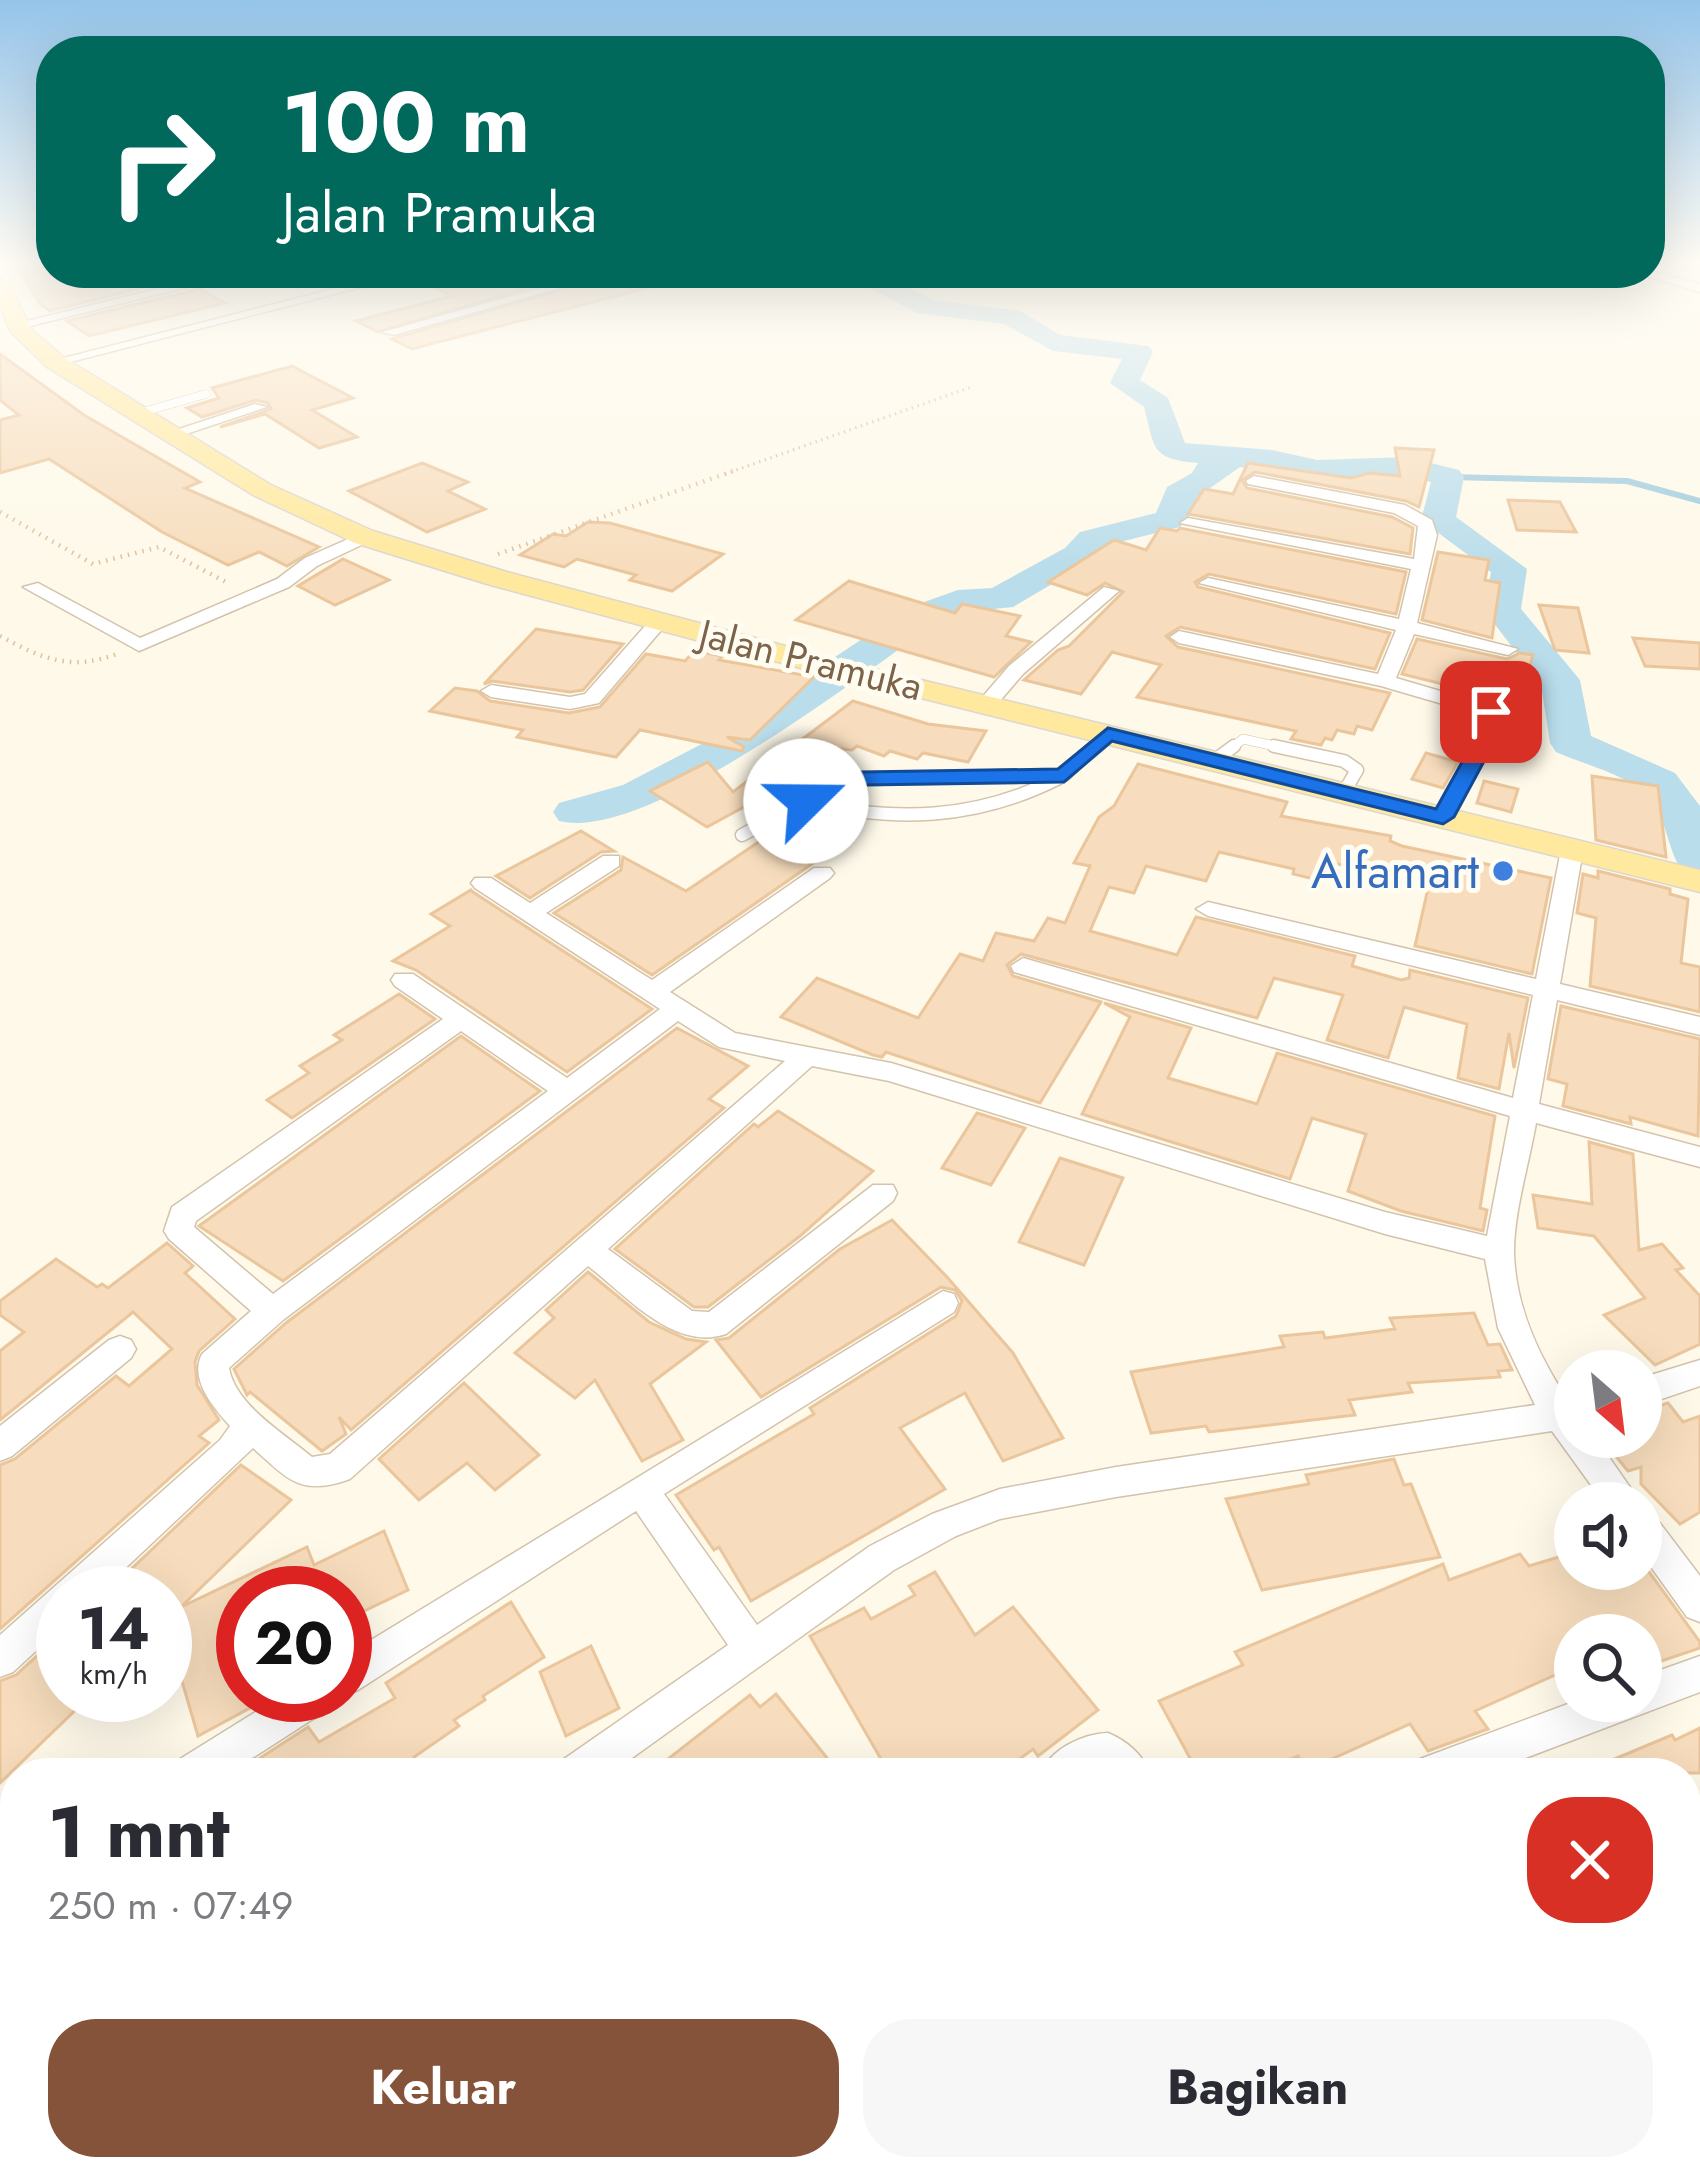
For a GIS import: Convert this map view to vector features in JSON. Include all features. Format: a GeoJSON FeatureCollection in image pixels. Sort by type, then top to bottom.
{"type":"FeatureCollection","features":[{"type":"Feature","properties":{"kind":"main road","name":"Jalan Pramuka"},"geometry":{"type":"LineString","coordinates":[[57,364],[262,490],[364,537],[819,664],[1699,881]]}},
{"type":"Feature","properties":{"kind":"street"},"geometry":{"type":"LineString","coordinates":[[172,434],[260,407]]}},
{"type":"Feature","properties":{"kind":"street"},"geometry":{"type":"LineString","coordinates":[[1254,481],[1413,514],[1426,524],[1428,535],[1407,627],[1385,681]]}},
{"type":"Feature","properties":{"kind":"street"},"geometry":{"type":"LineString","coordinates":[[1187,523],[1419,565]]}},
{"type":"Feature","properties":{"kind":"street"},"geometry":{"type":"LineString","coordinates":[[32,587],[139,645],[250,597],[364,537]]}},
{"type":"Feature","properties":{"kind":"street"},"geometry":{"type":"LineString","coordinates":[[1208,583],[1508,649]]}},
{"type":"Feature","properties":{"kind":"street"},"geometry":{"type":"LineString","coordinates":[[986,705],[1016,670],[1110,591]]}},
{"type":"Feature","properties":{"kind":"street"},"geometry":{"type":"LineString","coordinates":[[491,691],[570,703],[592,700],[660,621]]}},
{"type":"Feature","properties":{"kind":"street"},"geometry":{"type":"LineString","coordinates":[[1178,638],[1385,681],[1479,706],[1495,716],[1443,817]]}},
{"type":"Feature","properties":{"kind":"street"},"geometry":{"type":"LineString","coordinates":[[1554,1402],[1526,1364],[1512,1328],[1499,1251],[1572,850]]}},
{"type":"Feature","properties":{"kind":"street"},"geometry":{"type":"LineString","coordinates":[[530,913],[610,862]]}},
{"type":"Feature","properties":{"kind":"street"},"geometry":{"type":"LineString","coordinates":[[806,1058],[338,1468],[306,1473],[221,1395],[211,1374],[213,1364],[272,1311],[563,1089],[822,874]]}},
{"type":"Feature","properties":{"kind":"street"},"geometry":{"type":"LineString","coordinates":[[483,883],[728,1041],[890,1072],[1300,1198],[1499,1251]]}},
{"type":"Feature","properties":{"kind":"street"},"geometry":{"type":"LineString","coordinates":[[1208,909],[1700,1026]]}},
{"type":"Feature","properties":{"kind":"street"},"geometry":{"type":"LineString","coordinates":[[1023,966],[1700,1156]]}},
{"type":"Feature","properties":{"kind":"street"},"geometry":{"type":"LineString","coordinates":[[404,980],[563,1089]]}},
{"type":"Feature","properties":{"kind":"street"},"geometry":{"type":"LineString","coordinates":[[272,1311],[179,1232],[182,1215],[460,1019]]}},
{"type":"Feature","properties":{"kind":"street"},"geometry":{"type":"LineString","coordinates":[[588,1250],[685,1323],[715,1325],[884,1193]]}},
{"type":"Feature","properties":{"kind":"street"},"geometry":{"type":"LineString","coordinates":[[372,1660],[943,1303]]}},
{"type":"Feature","properties":{"kind":"street"},"geometry":{"type":"LineString","coordinates":[[0,1446],[120,1348]]}},
{"type":"Feature","properties":{"kind":"street"},"geometry":{"type":"LineString","coordinates":[[1662,1385],[1700,1373]]}},
{"type":"Feature","properties":{"kind":"street"},"geometry":{"type":"LineString","coordinates":[[103,1566],[232,1450],[251,1423]]}},
{"type":"Feature","properties":{"kind":"street"},"geometry":{"type":"LineString","coordinates":[[599,1758],[882,1558],[944,1525],[1000,1504],[1139,1478],[1554,1428]]}},
{"type":"Feature","properties":{"kind":"street"},"geometry":{"type":"LineString","coordinates":[[641,1490],[752,1648]]}},
{"type":"Feature","properties":{"kind":"street"},"geometry":{"type":"LineString","coordinates":[[1662,1554],[1700,1605]]}},
{"type":"Feature","properties":{"kind":"street"},"geometry":{"type":"LineString","coordinates":[[0,1659],[36,1626]]}},
{"type":"Feature","properties":{"kind":"street"},"geometry":{"type":"LineString","coordinates":[[1662,1688],[1700,1674]]}},
{"type":"Feature","properties":{"kind":"street"},"geometry":{"type":"LineString","coordinates":[[218,1758],[274,1722]]}},
{"type":"Feature","properties":{"kind":"street"},"geometry":{"type":"LineString","coordinates":[[1475,1758],[1572,1722]]}},
{"type":"Feature","properties":{"kind":"street"},"geometry":{"type":"LineString","coordinates":[[1085,1758],[1108,1752],[1114,1758]]}},
{"type":"Feature","properties":{"kind":"lane"},"geometry":{"type":"LineString","coordinates":[[136,414],[206,394]]}},
{"type":"Feature","properties":{"kind":"lane"},"geometry":{"type":"LineString","coordinates":[[806,801],[842,812],[889,816],[986,811],[1029,796],[1064,775],[1108,734]]}},
{"type":"Feature","properties":{"kind":"lane"},"geometry":{"type":"LineString","coordinates":[[742,835],[860,779],[1064,775]]}},
{"type":"Feature","properties":{"kind":"path"},"geometry":{"type":"LineString","coordinates":[[468,569],[519,544],[974,386]]}},
{"type":"Feature","properties":{"kind":"path"},"geometry":{"type":"LineString","coordinates":[[0,512],[93,564],[113,562],[148,548],[169,548],[250,597]]}},
{"type":"Feature","properties":{"kind":"path"},"geometry":{"type":"LineString","coordinates":[[0,636],[47,661],[87,668],[139,645]]}},
{"type":"Feature","properties":{"kind":"building"},"geometry":{"type":"Polygon","coordinates":[[[0,364],[13,364],[84,415],[200,482],[185,488],[319,547],[287,566],[259,552],[228,565],[162,532],[49,459],[0,473],[0,420],[19,415],[0,400],[0,364]]]}},
{"type":"Feature","properties":{"kind":"building"},"geometry":{"type":"Polygon","coordinates":[[[292,366],[353,398],[312,410],[357,437],[319,448],[265,414],[220,427],[271,409],[268,403],[256,400],[202,417],[187,408],[219,398],[212,388],[292,366]]]}},
{"type":"Feature","properties":{"kind":"building"},"geometry":{"type":"Polygon","coordinates":[[[1395,448],[1434,450],[1419,507],[1255,472],[1242,480],[1247,488],[1392,517],[1413,528],[1410,554],[1188,514],[1204,489],[1233,494],[1248,463],[1351,478],[1369,473],[1400,476],[1395,448]]]}},
{"type":"Feature","properties":{"kind":"building"},"geometry":{"type":"Polygon","coordinates":[[[422,463],[468,482],[448,491],[485,509],[427,532],[349,491],[422,463]]]}},
{"type":"Feature","properties":{"kind":"building"},"geometry":{"type":"Polygon","coordinates":[[[1508,500],[1560,502],[1576,532],[1517,530],[1508,500]]]}},
{"type":"Feature","properties":{"kind":"building"},"geometry":{"type":"Polygon","coordinates":[[[588,522],[610,523],[723,554],[672,591],[630,580],[636,575],[577,559],[564,567],[520,555],[553,534],[566,536],[588,522]]]}},
{"type":"Feature","properties":{"kind":"building"},"geometry":{"type":"Polygon","coordinates":[[[1160,528],[1406,572],[1396,614],[1209,574],[1195,582],[1198,587],[1390,633],[1375,669],[1180,627],[1166,636],[1178,647],[1390,693],[1372,730],[1357,726],[1354,734],[1337,730],[1332,740],[1325,738],[1321,745],[1291,739],[1296,731],[1137,697],[1161,665],[1112,652],[1081,694],[1024,680],[1069,646],[1123,592],[1105,583],[1087,595],[1048,582],[1114,540],[1146,550],[1160,528]]]}},
{"type":"Feature","properties":{"kind":"building"},"geometry":{"type":"Polygon","coordinates":[[[1438,552],[1489,560],[1485,580],[1500,583],[1492,638],[1422,620],[1438,552]]]}},
{"type":"Feature","properties":{"kind":"building"},"geometry":{"type":"Polygon","coordinates":[[[343,559],[389,580],[335,605],[298,586],[343,559]]]}},
{"type":"Feature","properties":{"kind":"building"},"geometry":{"type":"Polygon","coordinates":[[[849,581],[955,613],[962,604],[1020,616],[1006,636],[1031,642],[994,677],[796,620],[849,581]]]}},
{"type":"Feature","properties":{"kind":"building"},"geometry":{"type":"Polygon","coordinates":[[[1539,605],[1578,608],[1589,653],[1555,650],[1539,605]]]}},
{"type":"Feature","properties":{"kind":"building"},"geometry":{"type":"Polygon","coordinates":[[[536,629],[623,644],[583,690],[484,684],[536,629]]]}},
{"type":"Feature","properties":{"kind":"building"},"geometry":{"type":"Polygon","coordinates":[[[1633,638],[1700,643],[1700,669],[1645,666],[1633,638]]]}},
{"type":"Feature","properties":{"kind":"building"},"geometry":{"type":"Polygon","coordinates":[[[1417,639],[1507,659],[1520,653],[1533,655],[1519,703],[1402,674],[1417,639]]]}},
{"type":"Feature","properties":{"kind":"building"},"geometry":{"type":"Polygon","coordinates":[[[694,651],[814,677],[750,740],[727,737],[744,747],[742,751],[640,730],[616,757],[517,737],[523,730],[430,711],[455,688],[477,691],[490,701],[569,713],[600,707],[646,654],[685,661],[694,651]]]}},
{"type":"Feature","properties":{"kind":"building"},"geometry":{"type":"Polygon","coordinates":[[[853,701],[928,724],[986,731],[968,762],[923,753],[917,759],[890,751],[884,756],[857,746],[852,750],[796,744],[853,701]]]}},
{"type":"Feature","properties":{"kind":"building"},"geometry":{"type":"Polygon","coordinates":[[[1426,753],[1458,762],[1443,788],[1412,779],[1426,753]]]}},
{"type":"Feature","properties":{"kind":"building"},"geometry":{"type":"Polygon","coordinates":[[[708,762],[733,792],[771,763],[797,778],[707,827],[650,791],[708,762]]]}},
{"type":"Feature","properties":{"kind":"building"},"geometry":{"type":"Polygon","coordinates":[[[1138,764],[1287,802],[1281,816],[1391,836],[1390,841],[1402,846],[1551,878],[1532,974],[1415,946],[1429,884],[1329,862],[1322,881],[1293,874],[1294,869],[1219,852],[1206,881],[1146,866],[1134,893],[1109,887],[1090,931],[1177,955],[1196,917],[1355,956],[1352,966],[1401,980],[1409,978],[1410,970],[1528,998],[1514,1068],[1509,1033],[1499,1089],[1458,1078],[1467,1024],[1404,1007],[1388,1058],[1327,1040],[1343,995],[1274,978],[1257,1018],[1021,954],[1007,965],[1013,976],[1101,1002],[1040,1103],[886,1052],[882,1057],[873,1055],[781,1017],[817,978],[918,1018],[960,954],[983,961],[996,933],[1034,941],[1048,918],[1065,923],[1090,866],[1074,863],[1099,817],[1114,806],[1138,764]]]}},
{"type":"Feature","properties":{"kind":"building"},"geometry":{"type":"Polygon","coordinates":[[[1592,776],[1658,786],[1666,857],[1596,840],[1592,776]]]}},
{"type":"Feature","properties":{"kind":"building"},"geometry":{"type":"Polygon","coordinates":[[[1484,781],[1518,789],[1511,812],[1477,803],[1484,781]]]}},
{"type":"Feature","properties":{"kind":"building"},"geometry":{"type":"Polygon","coordinates":[[[581,831],[614,851],[601,852],[530,898],[496,876],[581,831]]]}},
{"type":"Feature","properties":{"kind":"building"},"geometry":{"type":"Polygon","coordinates":[[[763,839],[812,864],[652,975],[554,913],[621,870],[623,857],[686,891],[763,839]]]}},
{"type":"Feature","properties":{"kind":"building"},"geometry":{"type":"Polygon","coordinates":[[[1598,871],[1670,889],[1670,894],[1688,899],[1681,963],[1700,967],[1700,1012],[1590,986],[1596,918],[1577,913],[1583,874],[1598,878],[1598,871]]]}},
{"type":"Feature","properties":{"kind":"building"},"geometry":{"type":"Polygon","coordinates":[[[471,890],[652,1009],[567,1072],[416,970],[393,961],[450,926],[431,914],[471,890]]]}},
{"type":"Feature","properties":{"kind":"building"},"geometry":{"type":"Polygon","coordinates":[[[399,994],[435,1019],[292,1118],[267,1100],[309,1073],[300,1066],[342,1040],[334,1035],[399,994]]]}},
{"type":"Feature","properties":{"kind":"building"},"geometry":{"type":"Polygon","coordinates":[[[1104,1003],[1191,1028],[1168,1078],[1257,1104],[1277,1053],[1495,1116],[1480,1208],[1487,1210],[1483,1231],[1401,1211],[1348,1191],[1366,1134],[1312,1118],[1290,1179],[1082,1114],[1130,1017],[1104,1003]]]}},
{"type":"Feature","properties":{"kind":"building"},"geometry":{"type":"Polygon","coordinates":[[[1561,1006],[1700,1039],[1698,1136],[1630,1117],[1631,1124],[1563,1106],[1567,1084],[1548,1079],[1561,1006]]]}},
{"type":"Feature","properties":{"kind":"building"},"geometry":{"type":"Polygon","coordinates":[[[677,1028],[748,1066],[709,1099],[724,1108],[351,1430],[339,1417],[346,1434],[322,1451],[250,1392],[247,1395],[234,1369],[286,1323],[677,1028]]]}},
{"type":"Feature","properties":{"kind":"building"},"geometry":{"type":"Polygon","coordinates":[[[461,1036],[540,1091],[283,1281],[199,1226],[461,1036]]]}},
{"type":"Feature","properties":{"kind":"building"},"geometry":{"type":"Polygon","coordinates":[[[778,1111],[873,1171],[800,1236],[708,1307],[694,1307],[615,1249],[754,1124],[758,1127],[778,1111]]]}},
{"type":"Feature","properties":{"kind":"building"},"geometry":{"type":"Polygon","coordinates":[[[977,1113],[1025,1128],[991,1185],[942,1168],[977,1113]]]}},
{"type":"Feature","properties":{"kind":"building"},"geometry":{"type":"Polygon","coordinates":[[[1589,1142],[1633,1154],[1639,1250],[1662,1244],[1683,1268],[1676,1270],[1700,1296],[1700,1344],[1662,1362],[1662,1350],[1640,1350],[1604,1315],[1645,1298],[1594,1236],[1538,1228],[1533,1195],[1592,1204],[1589,1142]]]}},
{"type":"Feature","properties":{"kind":"building"},"geometry":{"type":"Polygon","coordinates":[[[1060,1158],[1123,1178],[1084,1265],[1019,1242],[1060,1158]]]}},
{"type":"Feature","properties":{"kind":"building"},"geometry":{"type":"Polygon","coordinates":[[[892,1220],[1013,1353],[1063,1438],[1003,1461],[965,1393],[900,1428],[945,1489],[751,1601],[719,1547],[714,1550],[676,1495],[814,1414],[810,1408],[956,1316],[962,1301],[955,1290],[941,1287],[761,1397],[716,1340],[729,1338],[840,1249],[892,1220]]]}},
{"type":"Feature","properties":{"kind":"building"},"geometry":{"type":"Polygon","coordinates":[[[167,1243],[193,1266],[185,1273],[235,1319],[199,1351],[195,1362],[197,1385],[219,1420],[199,1436],[209,1443],[71,1566],[36,1566],[36,1597],[0,1629],[0,1465],[15,1459],[116,1376],[129,1386],[172,1349],[133,1312],[0,1420],[0,1351],[24,1332],[0,1315],[0,1301],[56,1259],[97,1287],[108,1288],[167,1243]]]}},
{"type":"Feature","properties":{"kind":"building"},"geometry":{"type":"Polygon","coordinates":[[[588,1272],[649,1322],[686,1339],[706,1342],[650,1384],[683,1440],[642,1461],[595,1380],[575,1398],[515,1353],[554,1318],[546,1310],[588,1272]]]}},
{"type":"Feature","properties":{"kind":"building"},"geometry":{"type":"Polygon","coordinates":[[[1474,1313],[1488,1345],[1500,1344],[1512,1370],[1498,1371],[1500,1377],[1408,1383],[1412,1392],[1349,1400],[1355,1415],[1209,1432],[1206,1426],[1151,1433],[1131,1372],[1284,1347],[1280,1336],[1323,1332],[1325,1338],[1395,1329],[1390,1318],[1474,1313]]]}},
{"type":"Feature","properties":{"kind":"building"},"geometry":{"type":"Polygon","coordinates":[[[464,1383],[539,1455],[495,1490],[467,1463],[419,1500],[379,1459],[464,1383]]]}},
{"type":"Feature","properties":{"kind":"building"},"geometry":{"type":"Polygon","coordinates":[[[1668,1403],[1683,1422],[1700,1416],[1700,1512],[1680,1524],[1662,1506],[1662,1482],[1641,1482],[1641,1467],[1628,1471],[1617,1458],[1662,1458],[1662,1405],[1668,1403]]]}},
{"type":"Feature","properties":{"kind":"building"},"geometry":{"type":"Polygon","coordinates":[[[1394,1459],[1404,1485],[1411,1484],[1440,1557],[1262,1590],[1226,1499],[1309,1484],[1306,1475],[1394,1459]]]}},
{"type":"Feature","properties":{"kind":"building"},"geometry":{"type":"Polygon","coordinates":[[[241,1465],[291,1500],[223,1566],[216,1566],[216,1573],[192,1596],[192,1566],[134,1566],[241,1465]]]}},
{"type":"Feature","properties":{"kind":"building"},"geometry":{"type":"Polygon","coordinates":[[[384,1531],[408,1590],[372,1607],[372,1566],[267,1566],[307,1547],[314,1565],[384,1531]]]}},
{"type":"Feature","properties":{"kind":"building"},"geometry":{"type":"Polygon","coordinates":[[[1520,1554],[1529,1566],[1554,1558],[1554,1590],[1662,1590],[1700,1648],[1662,1661],[1662,1614],[1554,1614],[1554,1675],[1475,1711],[1488,1729],[1428,1751],[1410,1724],[1334,1758],[1190,1758],[1159,1701],[1243,1665],[1235,1652],[1443,1564],[1449,1580],[1520,1554]]]}},
{"type":"Feature","properties":{"kind":"building"},"geometry":{"type":"Polygon","coordinates":[[[935,1572],[975,1635],[1013,1607],[1098,1710],[1038,1756],[1033,1749],[1021,1758],[880,1758],[810,1636],[864,1608],[871,1619],[915,1595],[909,1586],[935,1572]]]}},
{"type":"Feature","properties":{"kind":"building"},"geometry":{"type":"Polygon","coordinates":[[[216,1590],[216,1722],[224,1722],[198,1736],[192,1715],[192,1602],[216,1590]]]}},
{"type":"Feature","properties":{"kind":"building"},"geometry":{"type":"Polygon","coordinates":[[[511,1602],[544,1657],[483,1696],[485,1700],[454,1720],[459,1726],[414,1758],[260,1758],[308,1727],[319,1742],[354,1722],[372,1722],[372,1711],[395,1698],[386,1683],[511,1602]]]}},
{"type":"Feature","properties":{"kind":"building"},"geometry":{"type":"Polygon","coordinates":[[[591,1646],[619,1708],[566,1736],[540,1672],[591,1646]]]}},
{"type":"Feature","properties":{"kind":"building"},"geometry":{"type":"Polygon","coordinates":[[[36,1657],[36,1722],[63,1722],[26,1758],[0,1758],[0,1681],[16,1675],[36,1657]]]}},
{"type":"Feature","properties":{"kind":"building"},"geometry":{"type":"Polygon","coordinates":[[[776,1694],[827,1758],[669,1758],[750,1695],[760,1707],[776,1694]]]}},
{"type":"Feature","properties":{"kind":"building"},"geometry":{"type":"Polygon","coordinates":[[[1700,1728],[1700,1758],[1617,1758],[1672,1735],[1675,1740],[1700,1728]]]}},
{"type":"Feature","properties":{"kind":"waterway"},"geometry":{"type":"LineString","coordinates":[[1133,364],[1124,383],[1158,404],[1166,442],[1176,452],[1236,457]]}},
{"type":"Feature","properties":{"kind":"waterway"},"geometry":{"type":"LineString","coordinates":[[575,812],[638,794],[730,746],[923,615],[958,601],[1000,599],[1077,555],[1092,539],[1168,520],[1179,509],[1179,494],[1205,479],[1210,469],[1236,457]]}},
{"type":"Feature","properties":{"kind":"waterway"},"geometry":{"type":"LineString","coordinates":[[1236,457],[1317,470],[1407,467],[1448,477],[1438,520],[1509,569],[1502,610],[1548,672],[1560,680],[1571,743],[1660,782],[1678,806],[1700,864]]}},
{"type":"Feature","properties":{"kind":"waterway"},"geometry":{"type":"LineString","coordinates":[[1448,477],[1627,481],[1700,501]]}},
{"type":"Feature","properties":{"kind":"place","name":"Alfamart"},"geometry":{"type":"Point","coordinates":[1503,871]}},
{"type":"Feature","properties":{"kind":"route"},"geometry":{"type":"LineString","coordinates":[[806,801],[838,784],[860,779],[1064,775],[1108,734],[1443,817],[1493,726],[1491,712]]}}]}
